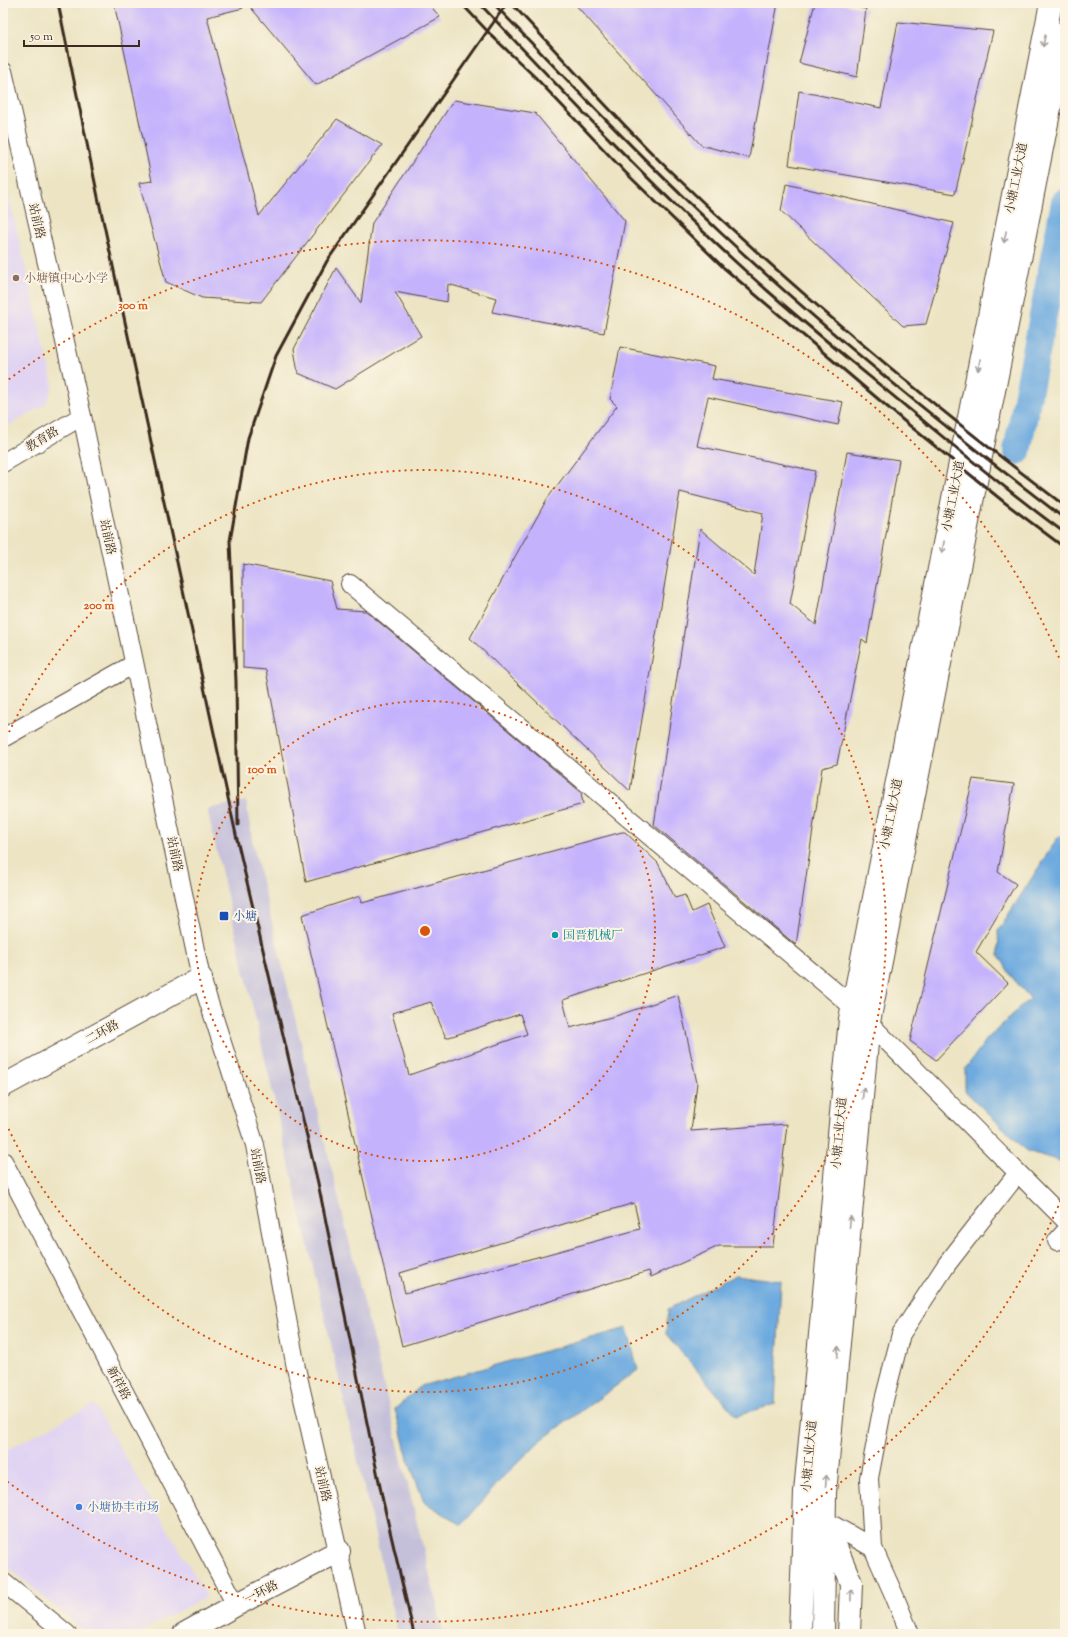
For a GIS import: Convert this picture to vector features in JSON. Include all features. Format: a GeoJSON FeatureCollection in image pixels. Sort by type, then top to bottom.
{"type":"FeatureCollection","features":[{"type":"Feature","properties":{"kind":"main road","name":"小塘工业大道"},"geometry":{"type":"LineString","coordinates":[[800,1634],[805,1492],[852,1006],[1051,3]]}},
{"type":"Feature","properties":{"kind":"main road","name":"小塘工业大道"},"geometry":{"type":"LineString","coordinates":[[823,1634],[825,1485],[869,1022],[1065,32]]}},
{"type":"Feature","properties":{"kind":"main road","name":"二环路"},"geometry":{"type":"LineString","coordinates":[[3,1086],[201,978]]}},
{"type":"Feature","properties":{"kind":"main road"},"geometry":{"type":"LineString","coordinates":[[824,1520],[851,1583],[849,1634]]}},
{"type":"Feature","properties":{"kind":"main road","name":"一环路"},"geometry":{"type":"LineString","coordinates":[[184,1634],[339,1551]]}},
{"type":"Feature","properties":{"kind":"main road"},"geometry":{"type":"LineString","coordinates":[[795,1634],[801,1609]]}},
{"type":"Feature","properties":{"kind":"street","name":"站前路"},"geometry":{"type":"LineString","coordinates":[[3,71],[82,416],[201,978],[255,1145],[296,1368],[357,1634]]}},
{"type":"Feature","properties":{"kind":"street","name":"教育路"},"geometry":{"type":"LineString","coordinates":[[3,463],[82,416]]}},
{"type":"Feature","properties":{"kind":"street"},"geometry":{"type":"LineString","coordinates":[[350,584],[852,1006],[1065,1220]]}},
{"type":"Feature","properties":{"kind":"street"},"geometry":{"type":"LineString","coordinates":[[3,738],[134,664]]}},
{"type":"Feature","properties":{"kind":"street","name":"新祥路"},"geometry":{"type":"LineString","coordinates":[[3,1161],[236,1605]]}},
{"type":"Feature","properties":{"kind":"street"},"geometry":{"type":"LineString","coordinates":[[910,1634],[873,1548],[869,1478],[884,1400],[901,1334],[947,1264],[1018,1173]]}},
{"type":"Feature","properties":{"kind":"street"},"geometry":{"type":"LineString","coordinates":[[824,1520],[873,1548]]}},
{"type":"Feature","properties":{"kind":"street"},"geometry":{"type":"LineString","coordinates":[[3,1582],[67,1634]]}},
{"type":"Feature","properties":{"kind":"shaded area","name":"小塘镇中心小学"},"geometry":{"type":"Polygon","coordinates":[[[3,172],[53,385],[46,404],[3,429],[3,172]]]}},
{"type":"Feature","properties":{"kind":"shaded area"},"geometry":{"type":"Polygon","coordinates":[[[246,801],[252,840],[444,1634],[398,1634],[207,809],[246,801]]]}},
{"type":"Feature","properties":{"kind":"shaded area","name":"小塘协丰市场"},"geometry":{"type":"Polygon","coordinates":[[[94,1404],[207,1596],[136,1634],[88,1634],[3,1563],[3,1452],[94,1404]]]}},
{"type":"Feature","properties":{"kind":"water"},"geometry":{"type":"Polygon","coordinates":[[[1065,834],[1065,1161],[1063,1162],[1027,1151],[965,1091],[965,1069],[987,1039],[1030,998],[1011,976],[999,955],[998,931],[1058,837],[1065,834]]]}},
{"type":"Feature","properties":{"kind":"water"},"geometry":{"type":"Polygon","coordinates":[[[736,1275],[781,1281],[775,1404],[736,1416],[666,1334],[668,1309],[736,1275]]]}},
{"type":"Feature","properties":{"kind":"water"},"geometry":{"type":"Polygon","coordinates":[[[627,1328],[638,1370],[540,1441],[503,1477],[462,1525],[424,1502],[408,1459],[395,1409],[421,1386],[627,1328]]]}},
{"type":"Feature","properties":{"kind":"building"},"geometry":{"type":"Polygon","coordinates":[[[114,3],[243,3],[243,8],[207,17],[259,216],[337,119],[382,145],[261,302],[202,298],[166,282],[139,183],[152,181],[114,3]]]}},
{"type":"Feature","properties":{"kind":"building"},"geometry":{"type":"Polygon","coordinates":[[[247,3],[428,3],[440,17],[316,85],[247,3]]]}},
{"type":"Feature","properties":{"kind":"building"},"geometry":{"type":"Polygon","coordinates":[[[574,3],[778,3],[749,158],[701,145],[574,3]]]}},
{"type":"Feature","properties":{"kind":"building"},"geometry":{"type":"Polygon","coordinates":[[[815,3],[838,3],[866,9],[857,77],[799,63],[815,3]]]}},
{"type":"Feature","properties":{"kind":"building"},"geometry":{"type":"Polygon","coordinates":[[[898,22],[993,31],[955,194],[789,165],[799,91],[881,108],[898,22]]]}},
{"type":"Feature","properties":{"kind":"building"},"geometry":{"type":"Polygon","coordinates":[[[454,100],[535,113],[625,221],[604,333],[492,312],[496,298],[448,284],[447,302],[395,292],[421,336],[335,389],[298,373],[294,349],[336,268],[361,303],[372,223],[454,100]]]}},
{"type":"Feature","properties":{"kind":"building"},"geometry":{"type":"Polygon","coordinates":[[[786,184],[954,223],[926,324],[903,326],[781,211],[786,184]]]}},
{"type":"Feature","properties":{"kind":"building"},"geometry":{"type":"Polygon","coordinates":[[[620,347],[715,366],[712,379],[843,402],[838,425],[708,397],[697,446],[815,471],[790,604],[816,625],[847,452],[899,460],[867,643],[862,639],[837,764],[822,768],[796,945],[654,825],[700,529],[754,575],[763,513],[680,492],[630,791],[470,638],[547,499],[617,406],[610,399],[620,347]]]}},
{"type":"Feature","properties":{"kind":"building"},"geometry":{"type":"Polygon","coordinates":[[[243,564],[330,581],[337,609],[366,611],[581,792],[583,804],[306,882],[266,670],[243,668],[243,564]]]}},
{"type":"Feature","properties":{"kind":"building"},"geometry":{"type":"Polygon","coordinates":[[[973,779],[1014,784],[998,872],[1016,884],[976,952],[1008,983],[936,1060],[910,1041],[973,779]]]}},
{"type":"Feature","properties":{"kind":"building"},"geometry":{"type":"Polygon","coordinates":[[[625,832],[658,863],[675,898],[685,895],[692,912],[707,905],[725,947],[563,1000],[570,1028],[619,1015],[678,995],[697,1083],[691,1131],[787,1124],[773,1246],[719,1246],[651,1277],[649,1271],[402,1346],[302,915],[360,896],[362,903],[625,832]],[[431,1002],[392,1013],[409,1075],[527,1034],[520,1014],[446,1038],[431,1002]],[[634,1203],[400,1273],[405,1293],[640,1229],[634,1203]]]}},
{"type":"Feature","properties":{"kind":"waterway"},"geometry":{"type":"LineString","coordinates":[[1017,451],[1065,202]]}},
{"type":"Feature","properties":{"kind":"railway"},"geometry":{"type":"LineString","coordinates":[[58,3],[98,197],[238,844],[318,1183],[383,1501],[414,1634]]}},
{"type":"Feature","properties":{"kind":"railway"},"geometry":{"type":"LineString","coordinates":[[461,3],[492,36],[535,77],[625,172],[724,268],[904,421],[1004,502],[1065,548]]}},
{"type":"Feature","properties":{"kind":"railway"},"geometry":{"type":"LineString","coordinates":[[479,3],[646,176],[751,276],[809,327],[1025,503],[1065,533]]}},
{"type":"Feature","properties":{"kind":"railway"},"geometry":{"type":"LineString","coordinates":[[493,3],[663,178],[763,272],[890,381],[1065,519]]}},
{"type":"Feature","properties":{"kind":"railway"},"geometry":{"type":"LineString","coordinates":[[238,825],[236,682],[230,541],[248,438],[276,356],[327,261],[507,3]]}},
{"type":"Feature","properties":{"kind":"railway"},"geometry":{"type":"LineString","coordinates":[[511,3],[609,109],[716,215],[813,302],[912,386],[1013,467],[1065,506]]}},
{"type":"Feature","properties":{"kind":"place","name":"小塘镇中心小学"},"geometry":{"type":"Point","coordinates":[16,278]}},
{"type":"Feature","properties":{"kind":"place","name":"小塘"},"geometry":{"type":"Point","coordinates":[224,916]}},
{"type":"Feature","properties":{"kind":"place","name":"国晋机械厂"},"geometry":{"type":"Point","coordinates":[555,935]}},
{"type":"Feature","properties":{"kind":"place","name":"小塘协丰市场"},"geometry":{"type":"Point","coordinates":[79,1507]}}]}
